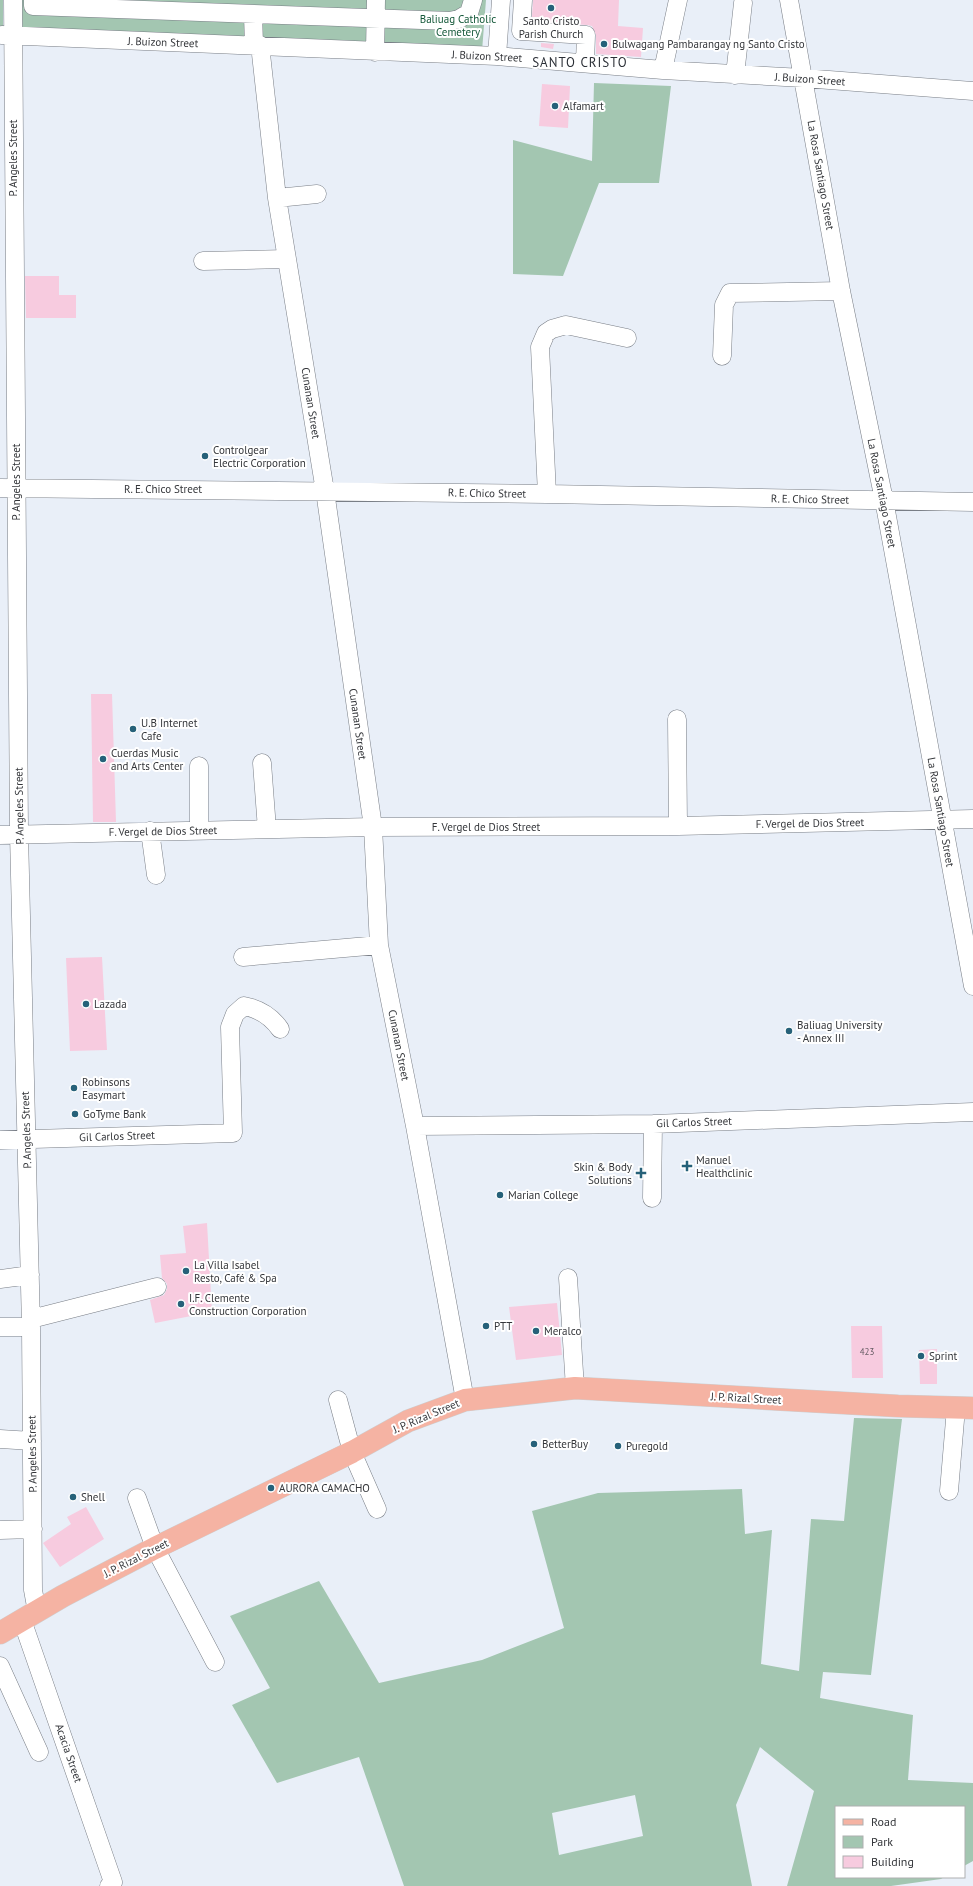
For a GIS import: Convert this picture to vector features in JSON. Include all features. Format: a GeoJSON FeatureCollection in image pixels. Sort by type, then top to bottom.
{"type":"FeatureCollection","features":[{"type":"Feature","properties":{"kind":"main road","name":"J. P. Rizal Street"},"geometry":{"type":"LineString","coordinates":[[0,1633],[63,1596],[155,1548],[352,1452],[408,1421],[466,1400],[574,1388],[898,1406],[964,1408]]}},
{"type":"Feature","properties":{"kind":"street","name":"P. Angeles Street"},"geometry":{"type":"LineString","coordinates":[[13,0],[6,35],[8,488],[19,834],[31,1323],[33,1590],[30,1616]]}},
{"type":"Feature","properties":{"kind":"street"},"geometry":{"type":"LineString","coordinates":[[33,0],[33,6],[248,9],[376,18],[450,21],[459,19],[468,13],[473,0]]}},
{"type":"Feature","properties":{"kind":"street"},"geometry":{"type":"LineString","coordinates":[[375,52],[376,0]]}},
{"type":"Feature","properties":{"kind":"street"},"geometry":{"type":"LineString","coordinates":[[497,56],[502,0]]}},
{"type":"Feature","properties":{"kind":"street"},"geometry":{"type":"LineString","coordinates":[[522,0],[521,31],[586,35],[585,63]]}},
{"type":"Feature","properties":{"kind":"street"},"geometry":{"type":"LineString","coordinates":[[663,70],[678,0]]}},
{"type":"Feature","properties":{"kind":"street","name":"La Rosa Santiago Street"},"geometry":{"type":"LineString","coordinates":[[789,0],[841,291],[884,500],[973,986]]}},
{"type":"Feature","properties":{"kind":"street"},"geometry":{"type":"LineString","coordinates":[[735,75],[743,3]]}},
{"type":"Feature","properties":{"kind":"street","name":"Cunanan Street"},"geometry":{"type":"LineString","coordinates":[[248,9],[257,45],[277,198],[325,491],[373,827],[379,945],[415,1126],[466,1400]]}},
{"type":"Feature","properties":{"kind":"street","name":"J. Buizon Street"},"geometry":{"type":"LineString","coordinates":[[6,35],[257,45],[375,52],[497,56],[663,70],[804,78],[973,91]]}},
{"type":"Feature","properties":{"kind":"street"},"geometry":{"type":"LineString","coordinates":[[277,198],[317,194]]}},
{"type":"Feature","properties":{"kind":"street"},"geometry":{"type":"LineString","coordinates":[[203,261],[287,259]]}},
{"type":"Feature","properties":{"kind":"street"},"geometry":{"type":"LineString","coordinates":[[722,356],[724,305],[730,292],[841,291]]}},
{"type":"Feature","properties":{"kind":"street"},"geometry":{"type":"LineString","coordinates":[[548,494],[540,347],[546,333],[552,329],[566,325],[627,338]]}},
{"type":"Feature","properties":{"kind":"street","name":"R. E. Chico Street"},"geometry":{"type":"LineString","coordinates":[[8,488],[548,494],[973,502]]}},
{"type":"Feature","properties":{"kind":"street"},"geometry":{"type":"LineString","coordinates":[[677,719],[678,826]]}},
{"type":"Feature","properties":{"kind":"street"},"geometry":{"type":"LineString","coordinates":[[262,763],[267,829]]}},
{"type":"Feature","properties":{"kind":"street"},"geometry":{"type":"LineString","coordinates":[[199,766],[199,830]]}},
{"type":"Feature","properties":{"kind":"street","name":"F. Vergel de Dios Street"},"geometry":{"type":"LineString","coordinates":[[0,835],[150,830],[373,827],[678,826],[973,819]]}},
{"type":"Feature","properties":{"kind":"street"},"geometry":{"type":"LineString","coordinates":[[150,830],[156,875]]}},
{"type":"Feature","properties":{"kind":"street"},"geometry":{"type":"LineString","coordinates":[[243,957],[379,945]]}},
{"type":"Feature","properties":{"kind":"street","name":"Gil Carlos Street"},"geometry":{"type":"LineString","coordinates":[[0,1140],[233,1132],[230,1027],[235,1014],[244,1006],[255,1008],[274,1020],[280,1030]]}},
{"type":"Feature","properties":{"kind":"street","name":"Gil Carlos Street"},"geometry":{"type":"LineString","coordinates":[[415,1126],[653,1124],[973,1112]]}},
{"type":"Feature","properties":{"kind":"street"},"geometry":{"type":"LineString","coordinates":[[652,1198],[653,1124]]}},
{"type":"Feature","properties":{"kind":"street"},"geometry":{"type":"LineString","coordinates":[[0,1279],[30,1275]]}},
{"type":"Feature","properties":{"kind":"street"},"geometry":{"type":"LineString","coordinates":[[568,1278],[574,1388]]}},
{"type":"Feature","properties":{"kind":"street"},"geometry":{"type":"LineString","coordinates":[[0,1327],[31,1323],[157,1287]]}},
{"type":"Feature","properties":{"kind":"street"},"geometry":{"type":"LineString","coordinates":[[338,1400],[352,1452],[377,1509]]}},
{"type":"Feature","properties":{"kind":"street"},"geometry":{"type":"LineString","coordinates":[[949,1491],[964,1408]]}},
{"type":"Feature","properties":{"kind":"street"},"geometry":{"type":"LineString","coordinates":[[0,1439],[32,1441]]}},
{"type":"Feature","properties":{"kind":"street"},"geometry":{"type":"LineString","coordinates":[[137,1498],[155,1548],[215,1662]]}},
{"type":"Feature","properties":{"kind":"street"},"geometry":{"type":"LineString","coordinates":[[0,1530],[33,1529]]}},
{"type":"Feature","properties":{"kind":"street","name":"Acacia Street"},"geometry":{"type":"LineString","coordinates":[[30,1616],[113,1882],[109,1886]]}},
{"type":"Feature","properties":{"kind":"street"},"geometry":{"type":"LineString","coordinates":[[0,1666],[39,1752]]}},
{"type":"Feature","properties":{"kind":"green space"},"geometry":{"type":"Polygon","coordinates":[[[0,0],[3,0],[3,29],[0,28],[0,0]]]}},
{"type":"Feature","properties":{"kind":"green space","name":"Baliuag Catholic Cemetery"},"geometry":{"type":"Polygon","coordinates":[[[20,0],[486,0],[482,51],[20,28],[20,0]]]}},
{"type":"Feature","properties":{"kind":"green space"},"geometry":{"type":"Polygon","coordinates":[[[594,83],[671,86],[659,183],[599,183],[563,276],[513,274],[513,140],[592,161],[594,83]]]}},
{"type":"Feature","properties":{"kind":"green space"},"geometry":{"type":"Polygon","coordinates":[[[854,1418],[902,1419],[871,1675],[823,1672],[820,1698],[913,1715],[908,1780],[973,1783],[973,1861],[965,1865],[965,1806],[835,1806],[835,1878],[942,1878],[941,1879],[891,1886],[787,1886],[814,1791],[760,1747],[736,1805],[752,1886],[404,1886],[359,1757],[277,1783],[232,1705],[270,1688],[230,1616],[319,1581],[379,1683],[482,1660],[564,1628],[532,1511],[598,1493],[742,1489],[745,1534],[772,1530],[761,1664],[799,1671],[811,1519],[844,1521],[854,1418]],[[635,1795],[552,1813],[559,1855],[643,1836],[635,1795]]]}},
{"type":"Feature","properties":{"kind":"building"},"geometry":{"type":"Polygon","coordinates":[[[533,0],[619,0],[618,26],[643,28],[641,57],[596,54],[596,35],[592,26],[543,22],[544,18],[532,17],[533,0]]]}},
{"type":"Feature","properties":{"kind":"building"},"geometry":{"type":"Polygon","coordinates":[[[541,43],[554,44],[553,49],[541,47],[541,43]]]}},
{"type":"Feature","properties":{"kind":"building","name":"Alfamart"},"geometry":{"type":"Polygon","coordinates":[[[542,84],[570,86],[568,128],[539,126],[542,84]]]}},
{"type":"Feature","properties":{"kind":"building"},"geometry":{"type":"Polygon","coordinates":[[[25,276],[59,276],[59,295],[76,295],[76,318],[26,318],[25,276]]]}},
{"type":"Feature","properties":{"kind":"building","name":"Cuerdas Music and Arts Center"},"geometry":{"type":"Polygon","coordinates":[[[91,694],[112,694],[116,822],[93,822],[91,694]]]}},
{"type":"Feature","properties":{"kind":"building","name":"Lazada"},"geometry":{"type":"Polygon","coordinates":[[[102,957],[107,1050],[70,1051],[66,958],[102,957]]]}},
{"type":"Feature","properties":{"kind":"building"},"geometry":{"type":"Polygon","coordinates":[[[207,1223],[212,1312],[155,1323],[150,1300],[164,1295],[167,1289],[167,1284],[162,1278],[160,1255],[186,1253],[183,1226],[207,1223]]]}},
{"type":"Feature","properties":{"kind":"building","name":"Meralco"},"geometry":{"type":"Polygon","coordinates":[[[557,1303],[562,1355],[516,1360],[509,1307],[557,1303]]]}},
{"type":"Feature","properties":{"kind":"building"},"geometry":{"type":"Polygon","coordinates":[[[851,1326],[882,1326],[883,1378],[852,1378],[851,1326]]]}},
{"type":"Feature","properties":{"kind":"building"},"geometry":{"type":"Polygon","coordinates":[[[937,1349],[937,1384],[920,1384],[919,1350],[937,1349]]]}},
{"type":"Feature","properties":{"kind":"building"},"geometry":{"type":"Polygon","coordinates":[[[86,1507],[104,1539],[60,1567],[43,1543],[71,1524],[67,1517],[86,1507]]]}},
{"type":"Feature","properties":{"kind":"place","name":"Santo Cristo Parish Church"},"geometry":{"type":"Point","coordinates":[551,8]}},
{"type":"Feature","properties":{"kind":"place","name":"Bulwagang Pambarangay ng Santo Cristo"},"geometry":{"type":"Point","coordinates":[604,44]}},
{"type":"Feature","properties":{"kind":"place","name":"Alfamart"},"geometry":{"type":"Point","coordinates":[555,106]}},
{"type":"Feature","properties":{"kind":"place","name":"Controlgear Electric Corporation"},"geometry":{"type":"Point","coordinates":[205,456]}},
{"type":"Feature","properties":{"kind":"place","name":"U.B Internet Cafe"},"geometry":{"type":"Point","coordinates":[133,729]}},
{"type":"Feature","properties":{"kind":"place","name":"Cuerdas Music and Arts Center"},"geometry":{"type":"Point","coordinates":[103,759]}},
{"type":"Feature","properties":{"kind":"place","name":"Lazada"},"geometry":{"type":"Point","coordinates":[86,1004]}},
{"type":"Feature","properties":{"kind":"place","name":"Baliuag University - Annex III"},"geometry":{"type":"Point","coordinates":[789,1031]}},
{"type":"Feature","properties":{"kind":"place","name":"Robinsons Easymart"},"geometry":{"type":"Point","coordinates":[74,1088]}},
{"type":"Feature","properties":{"kind":"place","name":"GoTyme Bank"},"geometry":{"type":"Point","coordinates":[75,1114]}},
{"type":"Feature","properties":{"kind":"place","name":"Manuel Healthclinic"},"geometry":{"type":"Point","coordinates":[687,1166]}},
{"type":"Feature","properties":{"kind":"place","name":"Skin & Body Solutions"},"geometry":{"type":"Point","coordinates":[641,1173]}},
{"type":"Feature","properties":{"kind":"place","name":"Marian College"},"geometry":{"type":"Point","coordinates":[500,1195]}},
{"type":"Feature","properties":{"kind":"place","name":"La Villa Isabel Resto, Café & Spa"},"geometry":{"type":"Point","coordinates":[186,1271]}},
{"type":"Feature","properties":{"kind":"place","name":"I.F. Clemente Construction Corporation"},"geometry":{"type":"Point","coordinates":[181,1304]}},
{"type":"Feature","properties":{"kind":"place","name":"PTT"},"geometry":{"type":"Point","coordinates":[486,1326]}},
{"type":"Feature","properties":{"kind":"place","name":"Meralco"},"geometry":{"type":"Point","coordinates":[536,1331]}},
{"type":"Feature","properties":{"kind":"place","name":"Sprint"},"geometry":{"type":"Point","coordinates":[921,1356]}},
{"type":"Feature","properties":{"kind":"place","name":"BetterBuy"},"geometry":{"type":"Point","coordinates":[534,1444]}},
{"type":"Feature","properties":{"kind":"place","name":"Puregold"},"geometry":{"type":"Point","coordinates":[618,1446]}},
{"type":"Feature","properties":{"kind":"place","name":"AURORA CAMACHO"},"geometry":{"type":"Point","coordinates":[271,1488]}},
{"type":"Feature","properties":{"kind":"place","name":"Shell"},"geometry":{"type":"Point","coordinates":[73,1497]}},
{"type":"Feature","properties":{"kind":"district","name":"SANTO CRISTO"},"geometry":{"type":"Point","coordinates":[580,62]}}]}
